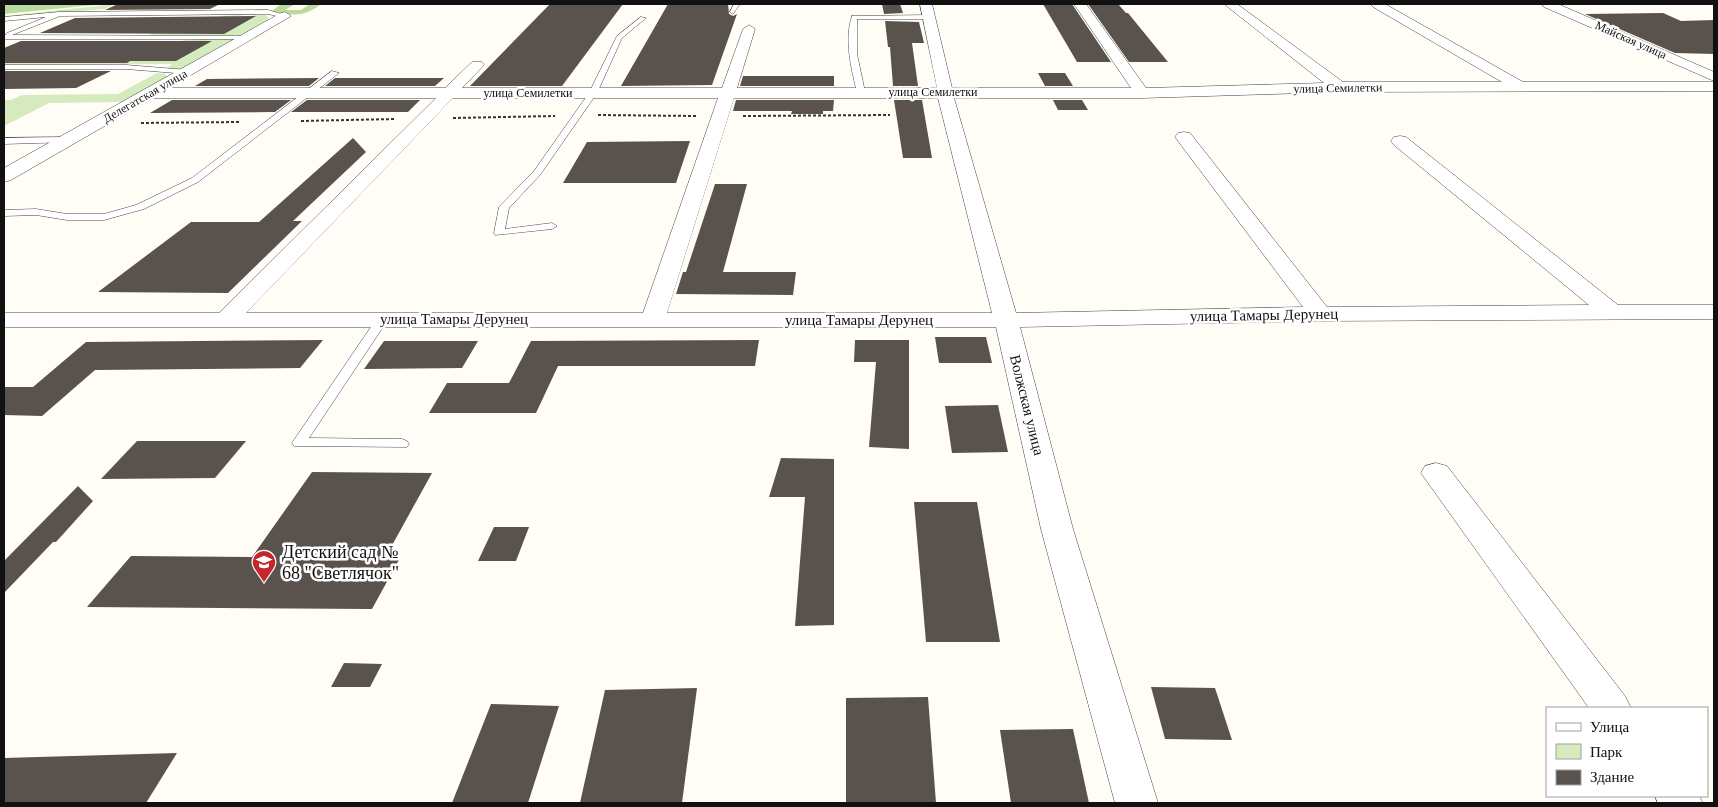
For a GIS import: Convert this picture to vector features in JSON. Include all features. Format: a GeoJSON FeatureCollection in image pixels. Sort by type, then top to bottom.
{"type":"FeatureCollection","features":[{"type":"Feature","properties":{"kind":"street"},"geometry":{"type":"LineString","coordinates":[[1080,4],[1142,93]]}},
{"type":"Feature","properties":{"kind":"street"},"geometry":{"type":"LineString","coordinates":[[1230,4],[1339,87]]}},
{"type":"Feature","properties":{"kind":"street"},"geometry":{"type":"LineString","coordinates":[[1377,4],[1520,86]]}},
{"type":"Feature","properties":{"kind":"street","name":"Майская улица"},"geometry":{"type":"LineString","coordinates":[[1548,4],[1714,77]]}},
{"type":"Feature","properties":{"kind":"street","name":"Волжская улица"},"geometry":{"type":"LineString","coordinates":[[927,10],[945,92],[1006,320],[1057,530],[1137,803]]}},
{"type":"Feature","properties":{"kind":"street","name":"Делегатская улица"},"geometry":{"type":"LineString","coordinates":[[4,176],[249,37],[276,12]]}},
{"type":"Feature","properties":{"kind":"street"},"geometry":{"type":"LineString","coordinates":[[653,319],[749,29]]}},
{"type":"Feature","properties":{"kind":"street"},"geometry":{"type":"LineString","coordinates":[[225,320],[477,65]]}},
{"type":"Feature","properties":{"kind":"street","name":"улица Семилетки"},"geometry":{"type":"LineString","coordinates":[[151,94],[310,92],[1142,93],[1339,87],[1714,86]]}},
{"type":"Feature","properties":{"kind":"street"},"geometry":{"type":"LineString","coordinates":[[1184,137],[1320,314]]}},
{"type":"Feature","properties":{"kind":"street"},"geometry":{"type":"LineString","coordinates":[[1400,141],[1613,313]]}},
{"type":"Feature","properties":{"kind":"street","name":"улица Тамары Дерунец"},"geometry":{"type":"LineString","coordinates":[[4,320],[383,318],[1006,320],[1320,314],[1714,312]]}},
{"type":"Feature","properties":{"kind":"street"},"geometry":{"type":"LineString","coordinates":[[1436,473],[1610,707]]}},
{"type":"Feature","properties":{"kind":"lane"},"geometry":{"type":"LineString","coordinates":[[733,12],[737,4]]}},
{"type":"Feature","properties":{"kind":"lane"},"geometry":{"type":"LineString","coordinates":[[861,92],[855,68],[851,37],[855,14],[927,10]]}},
{"type":"Feature","properties":{"kind":"lane"},"geometry":{"type":"LineString","coordinates":[[4,19],[59,14],[276,12]]}},
{"type":"Feature","properties":{"kind":"lane"},"geometry":{"type":"LineString","coordinates":[[4,37],[59,14]]}},
{"type":"Feature","properties":{"kind":"lane"},"geometry":{"type":"LineString","coordinates":[[552,226],[499,233],[504,207],[538,172],[593,93],[619,37],[643,18]]}},
{"type":"Feature","properties":{"kind":"lane"},"geometry":{"type":"LineString","coordinates":[[4,37],[249,37]]}},
{"type":"Feature","properties":{"kind":"lane"},"geometry":{"type":"LineString","coordinates":[[4,45],[23,37]]}},
{"type":"Feature","properties":{"kind":"lane"},"geometry":{"type":"LineString","coordinates":[[4,67],[126,67],[188,72]]}},
{"type":"Feature","properties":{"kind":"lane"},"geometry":{"type":"LineString","coordinates":[[4,213],[36,212],[68,217],[104,216],[140,207],[195,180],[334,73]]}},
{"type":"Feature","properties":{"kind":"lane"},"geometry":{"type":"LineString","coordinates":[[4,141],[67,140]]}},
{"type":"Feature","properties":{"kind":"lane"},"geometry":{"type":"LineString","coordinates":[[383,318],[299,444],[402,444]]}},
{"type":"Feature","properties":{"kind":"path"},"geometry":{"type":"LineString","coordinates":[[296,121],[577,115],[890,115]]}},
{"type":"Feature","properties":{"kind":"path"},"geometry":{"type":"LineString","coordinates":[[98,123],[246,122]]}},
{"type":"Feature","properties":{"kind":"green space"},"geometry":{"type":"Polygon","coordinates":[[[4,4],[104,4],[4,14],[4,4]]]}},
{"type":"Feature","properties":{"kind":"green space"},"geometry":{"type":"Polygon","coordinates":[[[116,4],[105,9],[4,18],[4,16],[116,4]]]}},
{"type":"Feature","properties":{"kind":"green space"},"geometry":{"type":"Polygon","coordinates":[[[281,4],[295,4],[285,10],[301,10],[310,4],[321,4],[309,11],[298,14],[272,11],[281,4]]]}},
{"type":"Feature","properties":{"kind":"green space"},"geometry":{"type":"Polygon","coordinates":[[[253,14],[266,15],[269,19],[242,35],[149,35],[155,32],[191,32],[222,16],[254,16],[253,14]]]}},
{"type":"Feature","properties":{"kind":"green space"},"geometry":{"type":"Polygon","coordinates":[[[236,39],[182,70],[164,70],[172,64],[4,65],[4,49],[176,44],[184,40],[236,39]]]}},
{"type":"Feature","properties":{"kind":"green space"},"geometry":{"type":"Polygon","coordinates":[[[157,73],[165,74],[168,77],[123,102],[49,103],[4,126],[4,100],[11,100],[22,95],[118,94],[157,73]]]}},
{"type":"Feature","properties":{"kind":"building"},"geometry":{"type":"Polygon","coordinates":[[[118,4],[220,4],[210,9],[105,10],[118,4]]]}},
{"type":"Feature","properties":{"kind":"building"},"geometry":{"type":"Polygon","coordinates":[[[550,4],[623,4],[562,86],[470,86],[550,4]]]}},
{"type":"Feature","properties":{"kind":"building"},"geometry":{"type":"Polygon","coordinates":[[[668,4],[728,4],[729,14],[733,16],[737,14],[712,85],[621,86],[668,4]]]}},
{"type":"Feature","properties":{"kind":"building"},"geometry":{"type":"Polygon","coordinates":[[[882,4],[900,4],[903,13],[884,14],[882,4]]]}},
{"type":"Feature","properties":{"kind":"building"},"geometry":{"type":"Polygon","coordinates":[[[1043,4],[1072,4],[1111,62],[1077,62],[1043,4]]]}},
{"type":"Feature","properties":{"kind":"building"},"geometry":{"type":"Polygon","coordinates":[[[1088,4],[1118,4],[1128,13],[1168,62],[1129,62],[1088,4]]]}},
{"type":"Feature","properties":{"kind":"building"},"geometry":{"type":"Polygon","coordinates":[[[1663,13],[1681,21],[1714,20],[1714,54],[1675,53],[1585,14],[1663,13]]]}},
{"type":"Feature","properties":{"kind":"building"},"geometry":{"type":"Polygon","coordinates":[[[256,16],[224,34],[40,33],[75,18],[256,16]]]}},
{"type":"Feature","properties":{"kind":"building"},"geometry":{"type":"Polygon","coordinates":[[[885,21],[919,22],[924,43],[912,43],[918,86],[893,86],[890,47],[888,47],[885,21]]]}},
{"type":"Feature","properties":{"kind":"building"},"geometry":{"type":"Polygon","coordinates":[[[21,41],[212,41],[176,61],[4,63],[4,48],[21,41]]]}},
{"type":"Feature","properties":{"kind":"building"},"geometry":{"type":"Polygon","coordinates":[[[4,71],[111,71],[76,88],[4,89],[4,71]]]}},
{"type":"Feature","properties":{"kind":"building"},"geometry":{"type":"Polygon","coordinates":[[[1038,73],[1065,73],[1073,86],[1045,86],[1038,73]]]}},
{"type":"Feature","properties":{"kind":"building"},"geometry":{"type":"Polygon","coordinates":[[[743,76],[834,76],[834,86],[740,86],[743,76]]]}},
{"type":"Feature","properties":{"kind":"building"},"geometry":{"type":"Polygon","coordinates":[[[319,78],[309,86],[195,86],[207,79],[319,78]]]}},
{"type":"Feature","properties":{"kind":"building"},"geometry":{"type":"Polygon","coordinates":[[[335,78],[444,78],[435,86],[325,86],[335,78]]]}},
{"type":"Feature","properties":{"kind":"building"},"geometry":{"type":"Polygon","coordinates":[[[172,100],[291,100],[275,112],[150,113],[172,100]]]}},
{"type":"Feature","properties":{"kind":"building"},"geometry":{"type":"Polygon","coordinates":[[[307,100],[420,100],[408,112],[291,112],[307,100]]]}},
{"type":"Feature","properties":{"kind":"building"},"geometry":{"type":"Polygon","coordinates":[[[736,100],[834,100],[833,111],[823,111],[823,114],[791,114],[792,111],[733,111],[736,100]]]}},
{"type":"Feature","properties":{"kind":"building"},"geometry":{"type":"Polygon","coordinates":[[[894,100],[922,100],[932,158],[903,158],[894,100]]]}},
{"type":"Feature","properties":{"kind":"building"},"geometry":{"type":"Polygon","coordinates":[[[1053,100],[1082,100],[1088,110],[1058,110],[1053,100]]]}},
{"type":"Feature","properties":{"kind":"building"},"geometry":{"type":"Polygon","coordinates":[[[353,138],[366,152],[293,221],[302,221],[228,293],[98,292],[191,222],[259,222],[353,138]]]}},
{"type":"Feature","properties":{"kind":"building"},"geometry":{"type":"Polygon","coordinates":[[[690,141],[676,183],[563,183],[587,142],[690,141]]]}},
{"type":"Feature","properties":{"kind":"building"},"geometry":{"type":"Polygon","coordinates":[[[715,184],[747,184],[723,272],[796,272],[793,295],[676,294],[683,272],[686,272],[715,184]]]}},
{"type":"Feature","properties":{"kind":"building"},"geometry":{"type":"Polygon","coordinates":[[[935,337],[986,337],[992,363],[939,363],[935,337]]]}},
{"type":"Feature","properties":{"kind":"building"},"geometry":{"type":"Polygon","coordinates":[[[323,340],[300,368],[95,370],[42,416],[4,415],[4,387],[33,387],[86,342],[323,340]]]}},
{"type":"Feature","properties":{"kind":"building"},"geometry":{"type":"Polygon","coordinates":[[[759,340],[755,366],[558,366],[536,413],[429,413],[447,383],[509,383],[531,341],[759,340]]]}},
{"type":"Feature","properties":{"kind":"building"},"geometry":{"type":"Polygon","coordinates":[[[855,340],[909,340],[909,449],[869,447],[876,362],[854,362],[855,340]]]}},
{"type":"Feature","properties":{"kind":"building"},"geometry":{"type":"Polygon","coordinates":[[[384,341],[478,341],[462,368],[364,369],[384,341]]]}},
{"type":"Feature","properties":{"kind":"building"},"geometry":{"type":"Polygon","coordinates":[[[998,405],[1008,452],[952,453],[945,406],[998,405]]]}},
{"type":"Feature","properties":{"kind":"building"},"geometry":{"type":"Polygon","coordinates":[[[137,441],[246,441],[215,478],[101,479],[137,441]]]}},
{"type":"Feature","properties":{"kind":"building"},"geometry":{"type":"Polygon","coordinates":[[[781,458],[834,459],[834,625],[795,626],[805,497],[769,497],[781,458]]]}},
{"type":"Feature","properties":{"kind":"building"},"geometry":{"type":"Polygon","coordinates":[[[312,472],[432,473],[385,558],[400,558],[372,609],[87,607],[131,556],[252,557],[312,472]]]}},
{"type":"Feature","properties":{"kind":"building"},"geometry":{"type":"Polygon","coordinates":[[[78,486],[93,501],[56,542],[53,542],[4,593],[4,561],[78,486]]]}},
{"type":"Feature","properties":{"kind":"building"},"geometry":{"type":"Polygon","coordinates":[[[914,502],[977,502],[1000,642],[926,642],[914,502]]]}},
{"type":"Feature","properties":{"kind":"building"},"geometry":{"type":"Polygon","coordinates":[[[494,527],[529,527],[516,561],[478,561],[494,527]]]}},
{"type":"Feature","properties":{"kind":"building"},"geometry":{"type":"Polygon","coordinates":[[[344,663],[382,664],[370,687],[331,687],[344,663]]]}},
{"type":"Feature","properties":{"kind":"building"},"geometry":{"type":"Polygon","coordinates":[[[1151,687],[1215,688],[1232,740],[1165,739],[1151,687]]]}},
{"type":"Feature","properties":{"kind":"building"},"geometry":{"type":"Polygon","coordinates":[[[697,688],[682,803],[580,803],[605,690],[697,688]]]}},
{"type":"Feature","properties":{"kind":"building"},"geometry":{"type":"Polygon","coordinates":[[[928,697],[936,803],[846,803],[846,698],[928,697]]]}},
{"type":"Feature","properties":{"kind":"building"},"geometry":{"type":"Polygon","coordinates":[[[491,704],[559,706],[528,803],[452,803],[491,704]]]}},
{"type":"Feature","properties":{"kind":"building"},"geometry":{"type":"Polygon","coordinates":[[[1073,729],[1089,803],[1011,803],[1000,730],[1073,729]]]}},
{"type":"Feature","properties":{"kind":"building"},"geometry":{"type":"Polygon","coordinates":[[[177,753],[146,803],[4,803],[4,758],[177,753]]]}},
{"type":"Feature","properties":{"kind":"place","name":"Детский сад № 68 \"Светлячок\""},"geometry":{"type":"Point","coordinates":[264,583]}}]}
